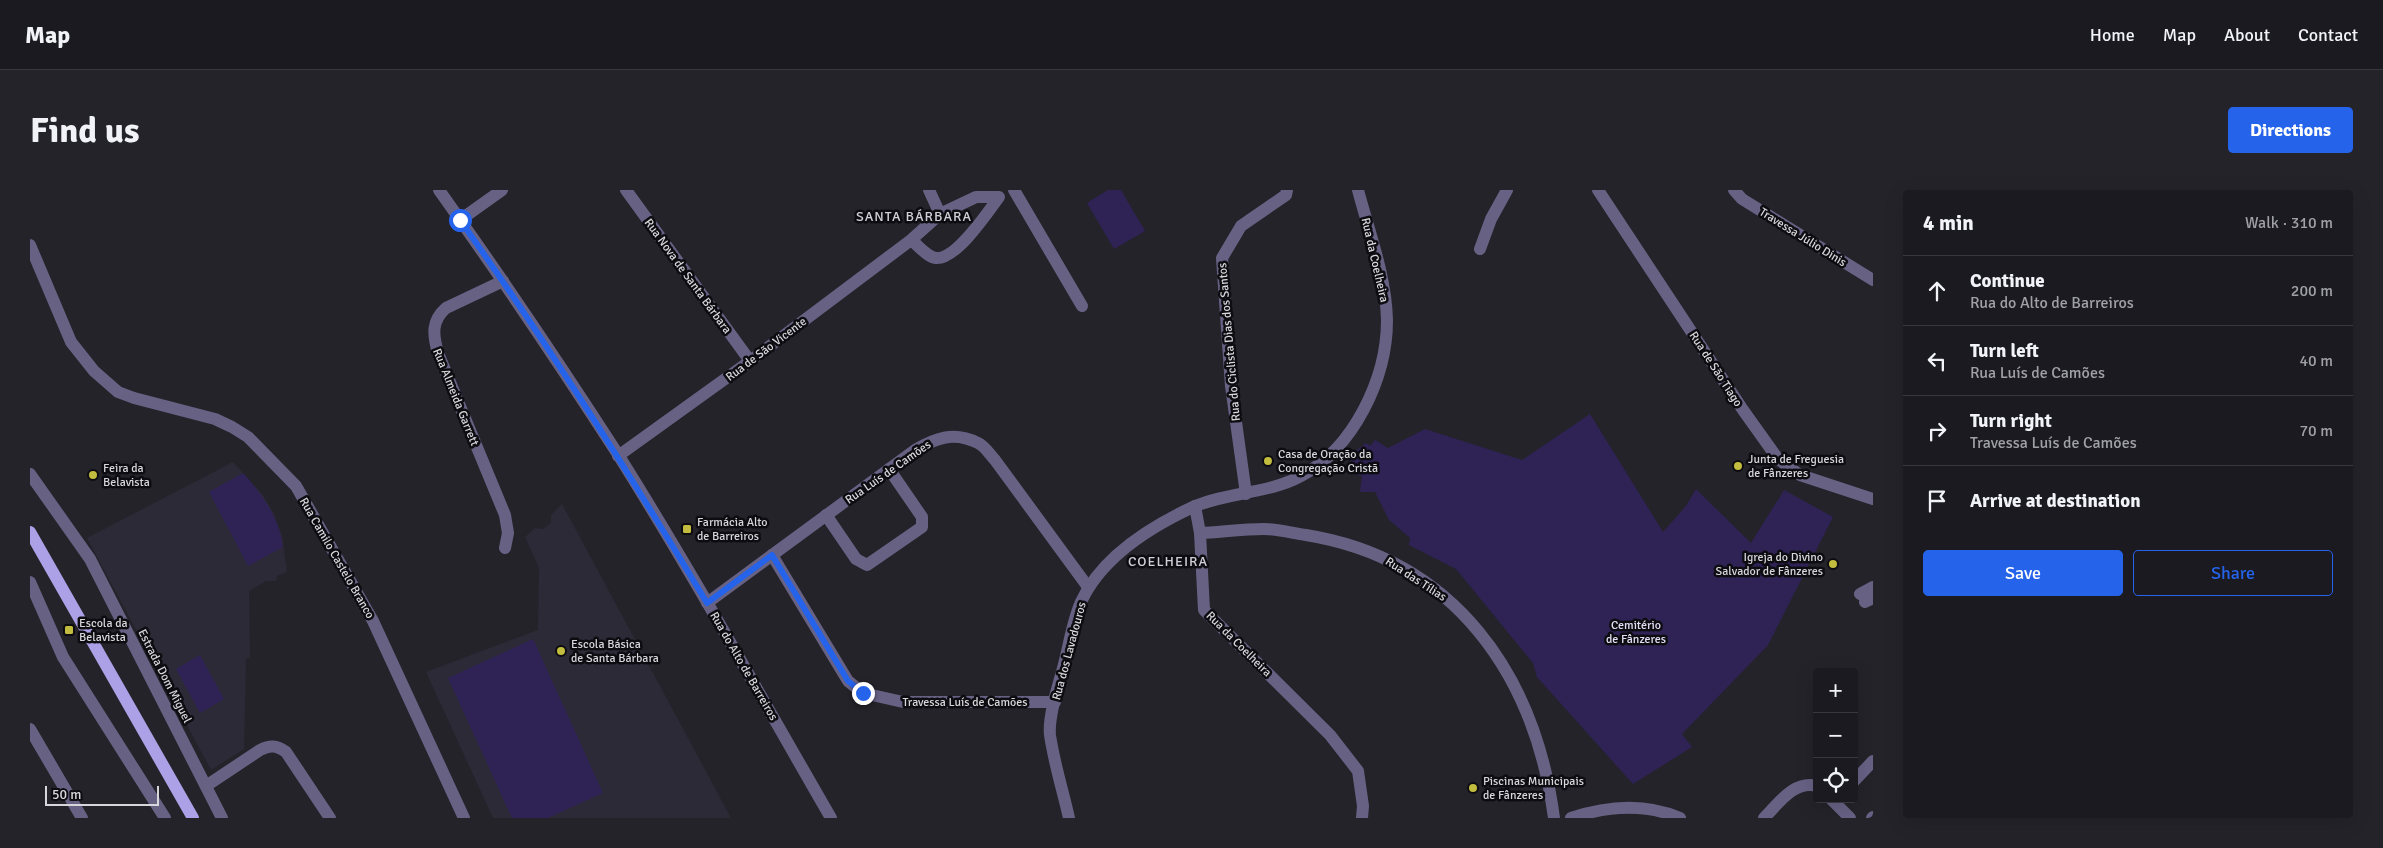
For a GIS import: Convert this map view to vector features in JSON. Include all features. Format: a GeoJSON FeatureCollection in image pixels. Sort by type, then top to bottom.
{"type":"FeatureCollection","features":[{"type":"Feature","properties":{"kind":"main road"},"geometry":{"type":"LineString","coordinates":[[30,532],[193,818]]}},
{"type":"Feature","properties":{"kind":"street","name":"Rua do Alto de Barreiros"},"geometry":{"type":"LineString","coordinates":[[439,190],[503,281],[618,456],[707,603],[831,818]]}},
{"type":"Feature","properties":{"kind":"street"},"geometry":{"type":"LineString","coordinates":[[460,220],[502,190]]}},
{"type":"Feature","properties":{"kind":"street","name":"Rua Nova de Santa Bárbara"},"geometry":{"type":"LineString","coordinates":[[626,190],[750,362]]}},
{"type":"Feature","properties":{"kind":"street"},"geometry":{"type":"LineString","coordinates":[[929,190],[940,214]]}},
{"type":"Feature","properties":{"kind":"street"},"geometry":{"type":"LineString","coordinates":[[1014,190],[1082,306]]}},
{"type":"Feature","properties":{"kind":"street","name":"Rua do Ciclista Dias dos Santos"},"geometry":{"type":"LineString","coordinates":[[1246,494],[1231,386],[1222,258],[1241,226],[1286,195],[1287,190]]}},
{"type":"Feature","properties":{"kind":"street","name":"Rua da Coelheira"},"geometry":{"type":"LineString","coordinates":[[1358,190],[1384,290],[1387,320],[1383,358],[1359,417],[1341,443],[1321,463],[1286,483],[1195,506],[1200,533],[1204,610],[1330,735],[1358,771],[1363,806],[1362,818]]}},
{"type":"Feature","properties":{"kind":"street"},"geometry":{"type":"LineString","coordinates":[[1480,249],[1491,219],[1507,190]]}},
{"type":"Feature","properties":{"kind":"street","name":"Rua de São Tiago"},"geometry":{"type":"LineString","coordinates":[[1598,190],[1743,410],[1778,459],[1800,475],[1873,499]]}},
{"type":"Feature","properties":{"kind":"street","name":"Travessa Júlio Dinis"},"geometry":{"type":"LineString","coordinates":[[1734,190],[1742,199],[1873,280]]}},
{"type":"Feature","properties":{"kind":"street","name":"Rua de São Vicente"},"geometry":{"type":"LineString","coordinates":[[911,240],[931,257],[944,257],[958,247],[1001,193]]}},
{"type":"Feature","properties":{"kind":"street","name":"Rua de São Vicente"},"geometry":{"type":"LineString","coordinates":[[618,456],[750,362],[911,240],[940,214],[976,197],[1001,193]]}},
{"type":"Feature","properties":{"kind":"street","name":"Rua Camilo Castelo Branco"},"geometry":{"type":"LineString","coordinates":[[30,245],[72,342],[94,371],[118,392],[215,419],[232,427],[248,437],[296,486],[373,621],[464,818]]}},
{"type":"Feature","properties":{"kind":"street","name":"Rua Almeida Garrett"},"geometry":{"type":"LineString","coordinates":[[503,281],[446,308],[438,315],[433,332],[438,353],[505,515],[508,533],[505,548]]}},
{"type":"Feature","properties":{"kind":"street","name":"Rua Luís de Camões"},"geometry":{"type":"LineString","coordinates":[[707,603],[889,470],[937,438],[955,436],[980,443],[995,460],[1088,587]]}},
{"type":"Feature","properties":{"kind":"street"},"geometry":{"type":"LineString","coordinates":[[826,515],[856,559],[867,565],[922,527],[922,517],[889,470]]}},
{"type":"Feature","properties":{"kind":"street","name":"Estrada Dom Miguel"},"geometry":{"type":"LineString","coordinates":[[30,474],[90,559],[222,818]]}},
{"type":"Feature","properties":{"kind":"street","name":"Rua dos Lavadouros"},"geometry":{"type":"LineString","coordinates":[[1069,818],[1050,733],[1055,702],[1080,604],[1088,587],[1120,552],[1156,526],[1195,506]]}},
{"type":"Feature","properties":{"kind":"street","name":"Rua das Tílias"},"geometry":{"type":"LineString","coordinates":[[1200,533],[1266,529],[1335,540],[1393,562],[1445,596],[1483,634],[1516,687],[1549,778],[1554,818]]}},
{"type":"Feature","properties":{"kind":"street","name":"Travessa Luís de Camões"},"geometry":{"type":"LineString","coordinates":[[772,555],[848,681],[863,693],[903,702],[1055,702]]}},
{"type":"Feature","properties":{"kind":"street"},"geometry":{"type":"LineString","coordinates":[[30,582],[63,657],[165,818]]}},
{"type":"Feature","properties":{"kind":"street"},"geometry":{"type":"LineString","coordinates":[[1866,598],[1873,587]]}},
{"type":"Feature","properties":{"kind":"street"},"geometry":{"type":"LineString","coordinates":[[30,729],[82,818]]}},
{"type":"Feature","properties":{"kind":"street"},"geometry":{"type":"LineString","coordinates":[[206,786],[260,750],[268,746],[278,746],[286,752],[330,818]]}},
{"type":"Feature","properties":{"kind":"street"},"geometry":{"type":"LineString","coordinates":[[1858,777],[1873,762]]}},
{"type":"Feature","properties":{"kind":"street"},"geometry":{"type":"LineString","coordinates":[[1764,818],[1799,786],[1813,785]]}},
{"type":"Feature","properties":{"kind":"street"},"geometry":{"type":"LineString","coordinates":[[1837,803],[1850,818]]}},
{"type":"Feature","properties":{"kind":"street"},"geometry":{"type":"LineString","coordinates":[[1571,818],[1621,808],[1648,808],[1680,818]]}},
{"type":"Feature","properties":{"kind":"shaded area"},"geometry":{"type":"Polygon","coordinates":[[[233,462],[262,494],[273,512],[282,536],[287,572],[277,576],[276,581],[266,581],[249,591],[250,658],[246,659],[244,749],[211,770],[87,538],[233,462]]]}},
{"type":"Feature","properties":{"kind":"shaded area","name":"Escola Básica de Santa Bárbara"},"geometry":{"type":"Polygon","coordinates":[[[562,504],[731,818],[493,818],[426,672],[538,630],[539,568],[525,537],[535,528],[543,529],[551,523],[551,515],[562,504]]]}},
{"type":"Feature","properties":{"kind":"green space"},"geometry":{"type":"Polygon","coordinates":[[[1108,190],[1121,190],[1145,231],[1114,249],[1087,203],[1108,190]]]}},
{"type":"Feature","properties":{"kind":"green space","name":"Cemitério de Fânzeres"},"geometry":{"type":"Polygon","coordinates":[[[1590,414],[1663,532],[1686,506],[1696,489],[1751,543],[1784,490],[1833,517],[1768,645],[1682,734],[1692,747],[1633,784],[1537,677],[1533,663],[1456,569],[1409,545],[1410,538],[1389,520],[1375,492],[1360,492],[1362,476],[1348,472],[1353,453],[1366,443],[1370,446],[1375,440],[1388,448],[1425,429],[1522,460],[1590,414]]]}},
{"type":"Feature","properties":{"kind":"green space"},"geometry":{"type":"Polygon","coordinates":[[[243,473],[274,516],[283,547],[248,566],[209,492],[243,473]]]}},
{"type":"Feature","properties":{"kind":"green space"},"geometry":{"type":"Polygon","coordinates":[[[533,639],[603,793],[548,818],[512,818],[448,678],[533,639]]]}},
{"type":"Feature","properties":{"kind":"green space"},"geometry":{"type":"Polygon","coordinates":[[[200,655],[224,699],[200,713],[176,669],[200,655]]]}},
{"type":"Feature","properties":{"kind":"place","name":"Casa de Oração da Congregação Cristã"},"geometry":{"type":"Point","coordinates":[1268,461]}},
{"type":"Feature","properties":{"kind":"place","name":"Junta de Freguesia de Fânzeres"},"geometry":{"type":"Point","coordinates":[1738,466]}},
{"type":"Feature","properties":{"kind":"place","name":"Feira da Belavista"},"geometry":{"type":"Point","coordinates":[93,475]}},
{"type":"Feature","properties":{"kind":"place","name":"Farmácia Alto de Barreiros"},"geometry":{"type":"Point","coordinates":[687,529]}},
{"type":"Feature","properties":{"kind":"place","name":"Igreja do Divino Salvador de Fânzeres"},"geometry":{"type":"Point","coordinates":[1833,564]}},
{"type":"Feature","properties":{"kind":"place","name":"Escola da Belavista"},"geometry":{"type":"Point","coordinates":[69,630]}},
{"type":"Feature","properties":{"kind":"place","name":"Escola Básica de Santa Bárbara"},"geometry":{"type":"Point","coordinates":[561,651]}},
{"type":"Feature","properties":{"kind":"place","name":"Piscinas Municipais de Fânzeres"},"geometry":{"type":"Point","coordinates":[1473,788]}},
{"type":"Feature","properties":{"kind":"district","name":"SANTA BÁRBARA"},"geometry":{"type":"Point","coordinates":[914,216]}},
{"type":"Feature","properties":{"kind":"district","name":"COELHEIRA"},"geometry":{"type":"Point","coordinates":[1168,561]}},
{"type":"Feature","properties":{"kind":"route"},"geometry":{"type":"LineString","coordinates":[[460,220],[503,281],[618,456],[707,603],[772,555],[848,681],[863,693]]}}]}
